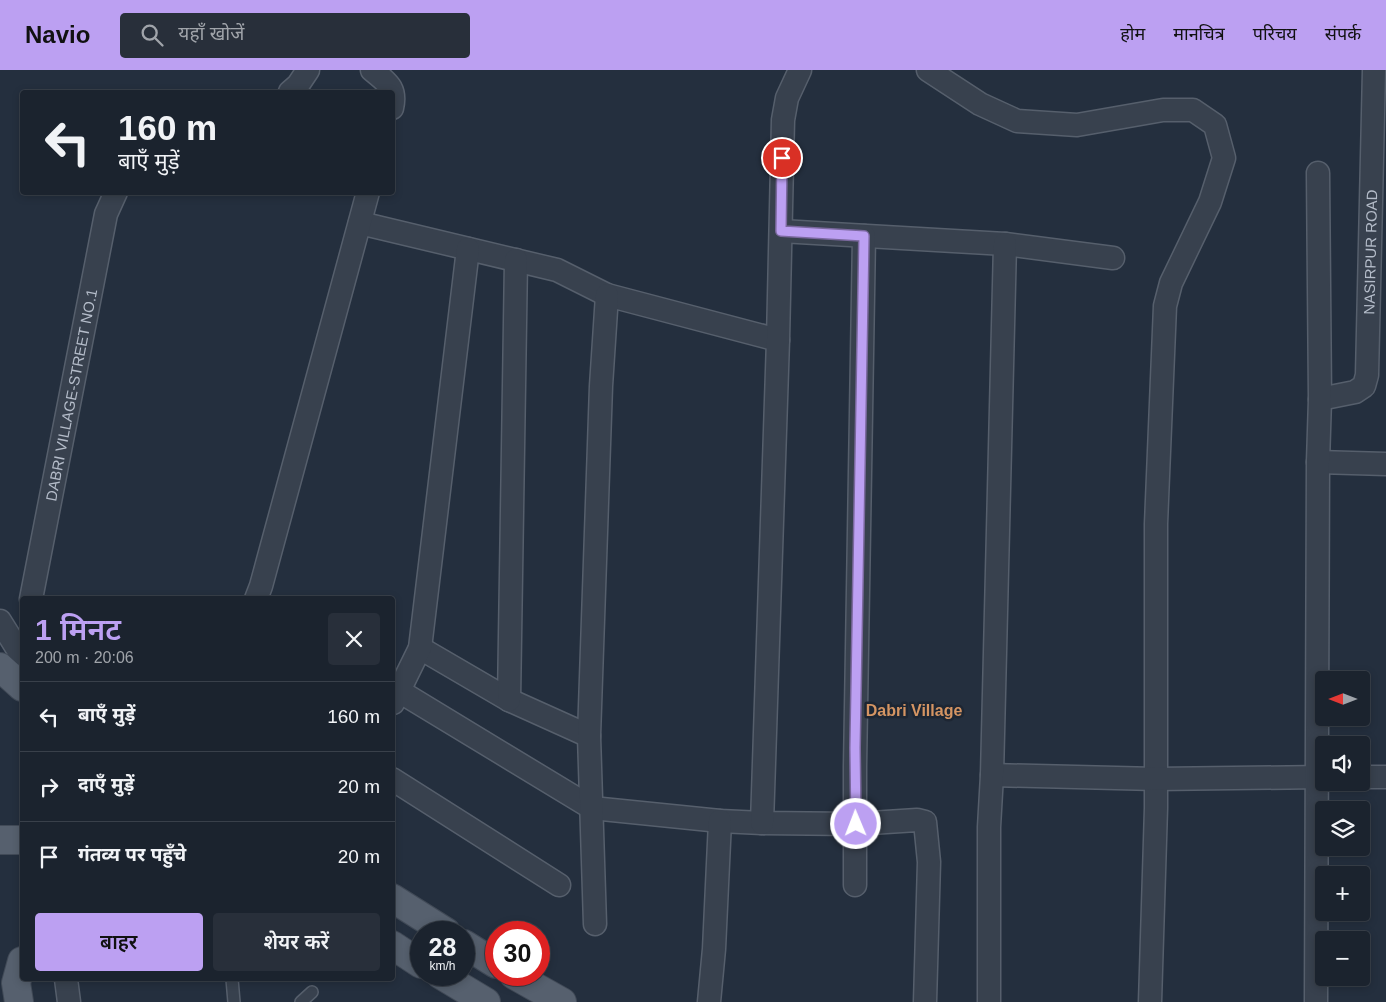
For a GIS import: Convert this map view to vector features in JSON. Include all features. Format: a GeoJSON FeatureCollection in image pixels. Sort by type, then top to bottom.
{"type":"FeatureCollection","features":[{"type":"Feature","properties":{"kind":"main road"},"geometry":{"type":"LineString","coordinates":[[0,840],[20,840]]}},
{"type":"Feature","properties":{"kind":"main road"},"geometry":{"type":"LineString","coordinates":[[395,900],[429,921]]}},
{"type":"Feature","properties":{"kind":"main road"},"geometry":{"type":"LineString","coordinates":[[395,947],[410,957]]}},
{"type":"Feature","properties":{"kind":"main road"},"geometry":{"type":"LineString","coordinates":[[19,1002],[16,983],[20,968]]}},
{"type":"Feature","properties":{"kind":"main road"},"geometry":{"type":"LineString","coordinates":[[459,986],[486,1002]]}},
{"type":"Feature","properties":{"kind":"main road"},"geometry":{"type":"LineString","coordinates":[[534,986],[562,1002]]}},
{"type":"Feature","properties":{"kind":"street"},"geometry":{"type":"LineString","coordinates":[[293,90],[298,86],[308,70]]}},
{"type":"Feature","properties":{"kind":"street"},"geometry":{"type":"LineString","coordinates":[[372,70],[392,90]]}},
{"type":"Feature","properties":{"kind":"street"},"geometry":{"type":"LineString","coordinates":[[762,823],[778,340],[783,120],[787,98],[800,70]]}},
{"type":"Feature","properties":{"kind":"street"},"geometry":{"type":"LineString","coordinates":[[928,70],[980,104],[1017,121],[1077,125],[1163,110],[1193,110],[1215,125],[1224,158],[1210,202],[1171,283],[1165,306],[1156,524],[1156,779],[1150,1002]]}},
{"type":"Feature","properties":{"kind":"street","name":"NASIRPUR ROAD"},"geometry":{"type":"LineString","coordinates":[[1320,399],[1355,392],[1364,386],[1377,338],[1374,70]]}},
{"type":"Feature","properties":{"kind":"street"},"geometry":{"type":"LineString","coordinates":[[1318,173],[1320,736]]}},
{"type":"Feature","properties":{"kind":"street","name":"DABRI VILLAGE-STREET NO.1"},"geometry":{"type":"LineString","coordinates":[[32,596],[106,214],[115,195]]}},
{"type":"Feature","properties":{"kind":"street"},"geometry":{"type":"LineString","coordinates":[[257,596],[367,195]]}},
{"type":"Feature","properties":{"kind":"street"},"geometry":{"type":"LineString","coordinates":[[360,223],[557,270],[607,295],[778,340]]}},
{"type":"Feature","properties":{"kind":"street"},"geometry":{"type":"LineString","coordinates":[[781,231],[1005,244],[1113,258]]}},
{"type":"Feature","properties":{"kind":"street"},"geometry":{"type":"LineString","coordinates":[[855,885],[855,747],[864,236]]}},
{"type":"Feature","properties":{"kind":"street"},"geometry":{"type":"LineString","coordinates":[[989,1002],[989,827],[992,775],[1005,244]]}},
{"type":"Feature","properties":{"kind":"street"},"geometry":{"type":"LineString","coordinates":[[468,249],[420,648],[396,697],[592,808],[720,821],[762,823],[856,824],[917,820],[925,822],[929,862],[925,1002]]}},
{"type":"Feature","properties":{"kind":"street"},"geometry":{"type":"LineString","coordinates":[[509,700],[516,260]]}},
{"type":"Feature","properties":{"kind":"street"},"geometry":{"type":"LineString","coordinates":[[595,924],[589,736],[601,386],[607,295]]}},
{"type":"Feature","properties":{"kind":"street"},"geometry":{"type":"LineString","coordinates":[[1318,462],[1386,464]]}},
{"type":"Feature","properties":{"kind":"street"},"geometry":{"type":"LineString","coordinates":[[0,621],[14,666]]}},
{"type":"Feature","properties":{"kind":"street"},"geometry":{"type":"LineString","coordinates":[[420,648],[509,700],[589,736]]}},
{"type":"Feature","properties":{"kind":"street"},"geometry":{"type":"LineString","coordinates":[[992,775],[1156,779],[1315,777]]}},
{"type":"Feature","properties":{"kind":"street"},"geometry":{"type":"LineString","coordinates":[[1370,777],[1386,777]]}},
{"type":"Feature","properties":{"kind":"street"},"geometry":{"type":"LineString","coordinates":[[395,781],[559,885]]}},
{"type":"Feature","properties":{"kind":"street"},"geometry":{"type":"LineString","coordinates":[[1316,1002],[1320,791]]}},
{"type":"Feature","properties":{"kind":"street"},"geometry":{"type":"LineString","coordinates":[[709,1002],[714,949],[720,821]]}},
{"type":"Feature","properties":{"kind":"street"},"geometry":{"type":"LineString","coordinates":[[66,981],[69,1002]]}},
{"type":"Feature","properties":{"kind":"lane"},"geometry":{"type":"LineString","coordinates":[[232,981],[234,1002]]}},
{"type":"Feature","properties":{"kind":"lane"},"geometry":{"type":"LineString","coordinates":[[301,1002],[312,992]]}},
{"type":"Feature","properties":{"kind":"district","name":"Dabri Village"},"geometry":{"type":"Point","coordinates":[914,710]}},
{"type":"Feature","properties":{"kind":"route"},"geometry":{"type":"LineString","coordinates":[[782,158],[781,231],[864,236],[855,748],[856,824]]}}]}
